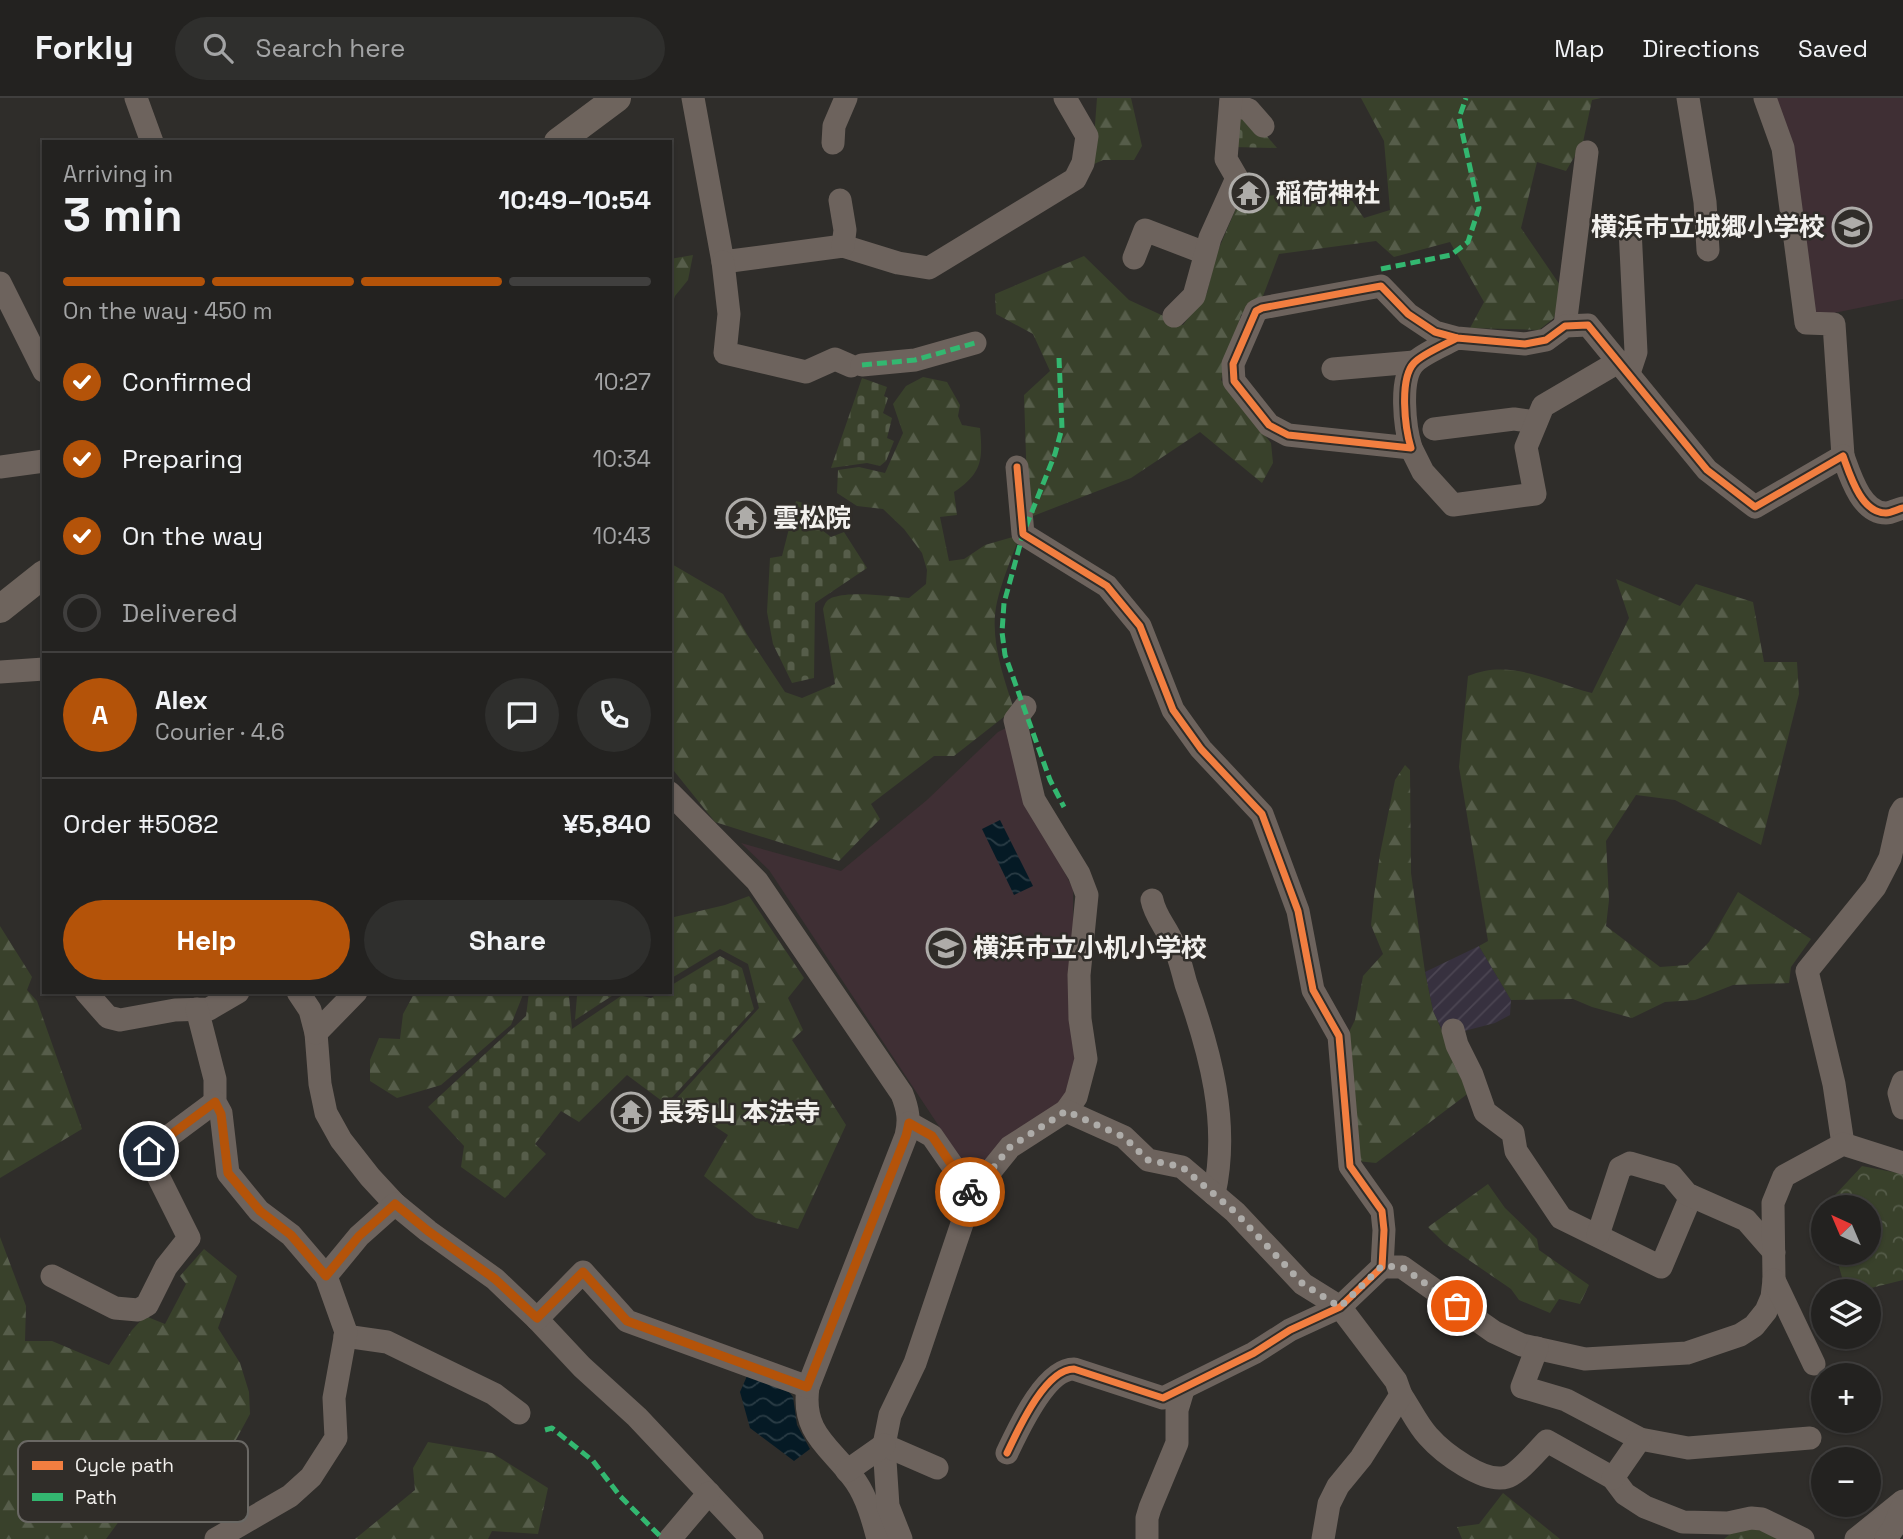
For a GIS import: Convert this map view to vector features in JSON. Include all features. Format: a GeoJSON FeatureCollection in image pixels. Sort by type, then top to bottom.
{"type":"FeatureCollection","features":[{"type":"Feature","properties":{"kind":"main road"},"geometry":{"type":"LineString","coordinates":[[561,140],[617,98]]}},
{"type":"Feature","properties":{"kind":"main road"},"geometry":{"type":"LineString","coordinates":[[0,609],[42,576]]}},
{"type":"Feature","properties":{"kind":"street"},"geometry":{"type":"LineString","coordinates":[[136,98],[151,140]]}},
{"type":"Feature","properties":{"kind":"street"},"geometry":{"type":"LineString","coordinates":[[693,98],[723,262],[729,314],[725,353],[806,372],[835,359],[857,365],[915,360],[975,343]]}},
{"type":"Feature","properties":{"kind":"street"},"geometry":{"type":"LineString","coordinates":[[833,144],[834,127],[846,98]]}},
{"type":"Feature","properties":{"kind":"street"},"geometry":{"type":"LineString","coordinates":[[723,262],[843,246],[933,271],[1075,179],[1083,163],[1087,136],[1065,98]]}},
{"type":"Feature","properties":{"kind":"street"},"geometry":{"type":"LineString","coordinates":[[1688,98],[1705,202],[1708,250]]}},
{"type":"Feature","properties":{"kind":"street"},"geometry":{"type":"LineString","coordinates":[[1765,98],[1783,148],[1806,323],[1834,324],[1843,456],[1867,506],[1885,513],[1903,508]]}},
{"type":"Feature","properties":{"kind":"street"},"geometry":{"type":"LineString","coordinates":[[1174,316],[1194,296],[1205,253],[1237,178],[1226,159],[1231,101],[1250,110],[1263,126]]}},
{"type":"Feature","properties":{"kind":"street"},"geometry":{"type":"LineString","coordinates":[[1565,326],[1587,152]]}},
{"type":"Feature","properties":{"kind":"street"},"geometry":{"type":"LineString","coordinates":[[840,200],[845,230],[843,246]]}},
{"type":"Feature","properties":{"kind":"street"},"geometry":{"type":"LineString","coordinates":[[1415,362],[1407,376],[1405,431],[1423,472],[1453,505],[1535,494],[1526,447],[1543,406],[1624,368],[1636,352],[1630,228]]}},
{"type":"Feature","properties":{"kind":"street"},"geometry":{"type":"LineString","coordinates":[[1134,258],[1145,230],[1205,253]]}},
{"type":"Feature","properties":{"kind":"street"},"geometry":{"type":"LineString","coordinates":[[1411,448],[1288,435],[1269,425],[1234,381],[1233,364],[1256,312],[1262,308],[1381,286],[1408,314],[1435,332],[1457,338],[1525,344],[1546,340],[1565,326],[1588,325],[1707,470],[1755,507],[1843,456]]}},
{"type":"Feature","properties":{"kind":"street"},"geometry":{"type":"LineString","coordinates":[[1,290],[42,367]]}},
{"type":"Feature","properties":{"kind":"street"},"geometry":{"type":"LineString","coordinates":[[1333,369],[1415,362],[1457,338]]}},
{"type":"Feature","properties":{"kind":"street"},"geometry":{"type":"LineString","coordinates":[[1434,429],[1514,419],[1536,422]]}},
{"type":"Feature","properties":{"kind":"street"},"geometry":{"type":"LineString","coordinates":[[0,467],[42,461]]}},
{"type":"Feature","properties":{"kind":"street"},"geometry":{"type":"LineString","coordinates":[[1007,1453],[1036,1399],[1056,1375],[1067,1369],[1163,1398],[1254,1353],[1290,1330],[1340,1307],[1382,1266],[1384,1230],[1382,1211],[1350,1166],[1339,1037],[1313,990],[1298,912],[1262,814],[1202,749],[1173,710],[1140,626],[1108,586],[1023,534],[1017,467]]}},
{"type":"Feature","properties":{"kind":"street"},"geometry":{"type":"LineString","coordinates":[[0,672],[42,669]]}},
{"type":"Feature","properties":{"kind":"street"},"geometry":{"type":"LineString","coordinates":[[901,1539],[888,1506],[884,1445],[890,1415],[915,1363],[972,1194],[1010,1147],[1066,1111],[1076,1097],[1086,1059],[1080,1019],[1079,975],[1087,895],[1079,874],[1034,800],[1015,720],[1025,707]]}},
{"type":"Feature","properties":{"kind":"street"},"geometry":{"type":"LineString","coordinates":[[672,795],[757,881],[902,1094],[908,1110],[906,1136],[807,1387],[805,1404],[807,1417],[814,1431],[857,1484],[874,1522],[878,1539]]}},
{"type":"Feature","properties":{"kind":"street"},"geometry":{"type":"LineString","coordinates":[[1843,1144],[1834,1084],[1807,971],[1875,887],[1890,858],[1903,809]]}},
{"type":"Feature","properties":{"kind":"street"},"geometry":{"type":"LineString","coordinates":[[1152,900],[1154,910],[1173,942],[1200,1022],[1213,1077],[1221,1129],[1220,1166],[1214,1194]]}},
{"type":"Feature","properties":{"kind":"street"},"geometry":{"type":"LineString","coordinates":[[88,994],[108,1017],[120,1020],[175,1010],[209,1009],[235,994]]}},
{"type":"Feature","properties":{"kind":"street"},"geometry":{"type":"LineString","coordinates":[[299,994],[310,1010],[316,1032],[320,1084],[326,1113],[341,1140],[370,1177],[395,1204],[495,1279],[537,1318],[582,1367],[637,1417],[752,1539]]}},
{"type":"Feature","properties":{"kind":"street"},"geometry":{"type":"LineString","coordinates":[[316,1032],[354,994]]}},
{"type":"Feature","properties":{"kind":"street"},"geometry":{"type":"LineString","coordinates":[[197,1009],[215,1079],[215,1102],[221,1114],[228,1173],[260,1211],[291,1235],[326,1276],[346,1332],[334,1398],[336,1438],[311,1477],[290,1496],[248,1520]]}},
{"type":"Feature","properties":{"kind":"street"},"geometry":{"type":"LineString","coordinates":[[1453,1030],[1485,1112],[1513,1133],[1516,1151],[1561,1218],[1661,1267],[1691,1196]]}},
{"type":"Feature","properties":{"kind":"street"},"geometry":{"type":"LineString","coordinates":[[1903,1082],[1899,1093],[1903,1108]]}},
{"type":"Feature","properties":{"kind":"street"},"geometry":{"type":"LineString","coordinates":[[52,1276],[115,1308],[138,1310],[147,1305],[166,1266],[189,1238],[152,1164],[149,1151],[215,1102]]}},
{"type":"Feature","properties":{"kind":"street"},"geometry":{"type":"LineString","coordinates":[[1066,1111],[1124,1137],[1148,1160],[1182,1167],[1235,1212],[1303,1284],[1340,1307],[1396,1381],[1401,1395],[1427,1435],[1448,1454],[1475,1472],[1498,1479],[1510,1477],[1547,1441],[1613,1478],[1625,1494],[1645,1507],[1683,1522],[1722,1531],[1751,1518],[1762,1519],[1802,1539]]}},
{"type":"Feature","properties":{"kind":"street"},"geometry":{"type":"LineString","coordinates":[[909,1123],[932,1136],[972,1194]]}},
{"type":"Feature","properties":{"kind":"street"},"geometry":{"type":"LineString","coordinates":[[1382,1266],[1402,1267],[1494,1332],[1522,1345],[1585,1359],[1687,1353],[1740,1335],[1754,1326],[1766,1311],[1772,1297],[1774,1280],[1773,1203],[1784,1176],[1843,1144],[1903,1163]]}},
{"type":"Feature","properties":{"kind":"street"},"geometry":{"type":"LineString","coordinates":[[1598,1234],[1619,1168],[1630,1163],[1671,1175],[1687,1194],[1746,1220],[1774,1252]]}},
{"type":"Feature","properties":{"kind":"street"},"geometry":{"type":"LineString","coordinates":[[326,1276],[359,1236],[395,1204]]}},
{"type":"Feature","properties":{"kind":"street"},"geometry":{"type":"LineString","coordinates":[[537,1318],[583,1272],[627,1321],[807,1387]]}},
{"type":"Feature","properties":{"kind":"street"},"geometry":{"type":"LineString","coordinates":[[1774,1280],[1814,1363]]}},
{"type":"Feature","properties":{"kind":"street"},"geometry":{"type":"LineString","coordinates":[[345,1336],[387,1342],[494,1394],[519,1413]]}},
{"type":"Feature","properties":{"kind":"street"},"geometry":{"type":"LineString","coordinates":[[1537,1348],[1522,1387],[1566,1400],[1640,1439],[1688,1448],[1810,1438]]}},
{"type":"Feature","properties":{"kind":"street"},"geometry":{"type":"LineString","coordinates":[[1147,1539],[1150,1508],[1177,1443],[1177,1410],[1183,1390]]}},
{"type":"Feature","properties":{"kind":"street"},"geometry":{"type":"LineString","coordinates":[[1322,1539],[1329,1504],[1338,1486],[1361,1458],[1401,1395]]}},
{"type":"Feature","properties":{"kind":"street"},"geometry":{"type":"LineString","coordinates":[[1613,1478],[1640,1439]]}},
{"type":"Feature","properties":{"kind":"street"},"geometry":{"type":"LineString","coordinates":[[884,1445],[937,1468]]}},
{"type":"Feature","properties":{"kind":"street"},"geometry":{"type":"LineString","coordinates":[[847,1471],[884,1445]]}},
{"type":"Feature","properties":{"kind":"street"},"geometry":{"type":"LineString","coordinates":[[670,1539],[709,1493]]}},
{"type":"Feature","properties":{"kind":"street"},"geometry":{"type":"LineString","coordinates":[[1856,1539],[1903,1503]]}},
{"type":"Feature","properties":{"kind":"street"},"geometry":{"type":"LineString","coordinates":[[1886,1539],[1894,1527],[1903,1503]]}},
{"type":"Feature","properties":{"kind":"street"},"geometry":{"type":"LineString","coordinates":[[216,1539],[245,1522]]}},
{"type":"Feature","properties":{"kind":"shaded area","name":"横浜市立城郷小学校"},"geometry":{"type":"Polygon","coordinates":[[[1770,98],[1903,98],[1903,299],[1819,316],[1813,311],[1770,98]]]}},
{"type":"Feature","properties":{"kind":"shaded area","name":"横浜市立小机小学校"},"geometry":{"type":"Polygon","coordinates":[[[1012,725],[1025,795],[1073,889],[1073,1006],[1078,1058],[1064,1103],[978,1174],[970,1173],[769,870],[741,843],[841,871],[927,800],[998,732],[1012,725]]]}},
{"type":"Feature","properties":{"kind":"shaded area"},"geometry":{"type":"Polygon","coordinates":[[[1479,946],[1511,1000],[1510,1015],[1495,1023],[1445,1036],[1433,1011],[1425,972],[1479,946]]]}},
{"type":"Feature","properties":{"kind":"green space"},"geometry":{"type":"Polygon","coordinates":[[[1097,98],[1131,98],[1142,146],[1134,160],[1103,160],[1092,165],[1097,98]]]}},
{"type":"Feature","properties":{"kind":"green space"},"geometry":{"type":"Polygon","coordinates":[[[1361,98],[1601,98],[1592,100],[1583,142],[1566,171],[1537,162],[1521,228],[1562,288],[1554,318],[1539,330],[1470,328],[1484,302],[1450,242],[1394,257],[1376,241],[1279,254],[1263,296],[1241,315],[1221,380],[1271,443],[1273,463],[1262,483],[1200,432],[1131,478],[1028,518],[1024,395],[1050,371],[1033,334],[996,314],[995,294],[1084,256],[1129,300],[1183,325],[1207,293],[1216,255],[1241,197],[1346,192],[1364,218],[1390,210],[1384,141],[1361,98]]]}},
{"type":"Feature","properties":{"kind":"green space"},"geometry":{"type":"Polygon","coordinates":[[[1236,112],[1248,114],[1277,148],[1233,147],[1236,112]]]}},
{"type":"Feature","properties":{"kind":"green space"},"geometry":{"type":"Polygon","coordinates":[[[693,255],[688,280],[675,296],[672,305],[672,259],[693,255]]]}},
{"type":"Feature","properties":{"kind":"green space"},"geometry":{"type":"Polygon","coordinates":[[[923,377],[947,382],[960,405],[958,416],[962,425],[980,428],[979,465],[970,478],[954,492],[957,515],[940,517],[949,561],[964,559],[985,545],[1020,535],[1002,585],[995,615],[998,656],[1014,709],[954,756],[934,756],[871,804],[880,819],[839,861],[715,822],[672,768],[672,564],[723,594],[785,692],[802,698],[835,684],[823,609],[827,602],[834,597],[851,594],[909,598],[926,584],[927,570],[922,553],[904,529],[883,509],[857,506],[837,493],[838,470],[859,467],[885,473],[903,433],[893,404],[906,386],[923,377]]]}},
{"type":"Feature","properties":{"kind":"green space"},"geometry":{"type":"Polygon","coordinates":[[[862,378],[887,387],[884,396],[888,398],[883,413],[892,418],[887,438],[894,441],[886,461],[880,466],[867,463],[831,468],[862,378]]]}},
{"type":"Feature","properties":{"kind":"green space"},"geometry":{"type":"Polygon","coordinates":[[[796,501],[824,509],[817,521],[822,530],[831,537],[844,532],[867,568],[815,603],[814,678],[792,683],[773,644],[767,612],[770,558],[782,556],[796,501]]]}},
{"type":"Feature","properties":{"kind":"green space"},"geometry":{"type":"Polygon","coordinates":[[[1616,579],[1680,606],[1696,584],[1753,602],[1764,662],[1797,662],[1799,694],[1761,845],[1675,800],[1636,795],[1606,841],[1609,900],[1606,926],[1660,967],[1687,965],[1709,942],[1738,892],[1811,939],[1791,967],[1789,983],[1733,985],[1695,1000],[1665,1002],[1632,1018],[1573,999],[1511,1000],[1479,946],[1488,941],[1459,767],[1468,676],[1484,671],[1515,671],[1592,693],[1629,618],[1616,579]]]}},
{"type":"Feature","properties":{"kind":"green space"},"geometry":{"type":"Polygon","coordinates":[[[1405,765],[1410,770],[1411,873],[1425,972],[1433,1011],[1470,1092],[1376,1163],[1357,1161],[1346,1038],[1355,1020],[1363,976],[1383,954],[1371,925],[1374,896],[1395,780],[1405,765]]]}},
{"type":"Feature","properties":{"kind":"green space"},"geometry":{"type":"Polygon","coordinates":[[[749,896],[804,978],[788,998],[803,1030],[792,1040],[846,1125],[798,1229],[756,1218],[704,1176],[728,1135],[675,1100],[759,1008],[748,964],[720,949],[672,978],[672,918],[725,905],[749,896]]]}},
{"type":"Feature","properties":{"kind":"green space"},"geometry":{"type":"Polygon","coordinates":[[[0,926],[32,977],[27,990],[37,1001],[82,1129],[0,1178],[0,926]]]}},
{"type":"Feature","properties":{"kind":"green space"},"geometry":{"type":"Polygon","coordinates":[[[720,956],[742,968],[754,1009],[666,1104],[627,1075],[579,1122],[561,1111],[535,1144],[546,1154],[505,1198],[461,1167],[464,1146],[428,1107],[526,1016],[529,994],[571,994],[572,1029],[624,994],[651,998],[657,994],[672,994],[672,985],[720,956]]]}},
{"type":"Feature","properties":{"kind":"green space"},"geometry":{"type":"Polygon","coordinates":[[[414,994],[523,994],[511,1025],[441,1085],[397,1098],[370,1081],[370,1060],[379,1038],[400,1039],[403,1014],[414,994]]]}},
{"type":"Feature","properties":{"kind":"green space"},"geometry":{"type":"Polygon","coordinates":[[[578,994],[615,994],[575,1020],[578,994]]]}},
{"type":"Feature","properties":{"kind":"green space"},"geometry":{"type":"Polygon","coordinates":[[[1862,1166],[1903,1174],[1903,1280],[1881,1286],[1881,1279],[1843,1279],[1838,1265],[1881,1265],[1881,1195],[1835,1195],[1862,1166]]]}},
{"type":"Feature","properties":{"kind":"green space"},"geometry":{"type":"Polygon","coordinates":[[[1488,1184],[1505,1208],[1537,1239],[1539,1250],[1589,1285],[1580,1304],[1559,1299],[1550,1313],[1519,1300],[1511,1289],[1444,1243],[1428,1227],[1488,1184]]]}},
{"type":"Feature","properties":{"kind":"green space"},"geometry":{"type":"Polygon","coordinates":[[[0,1237],[26,1306],[25,1341],[52,1341],[109,1365],[132,1330],[145,1316],[165,1324],[186,1284],[180,1276],[204,1249],[237,1276],[218,1328],[240,1363],[249,1392],[250,1414],[235,1441],[18,1441],[18,1522],[118,1522],[106,1539],[0,1539],[0,1237]]]}},
{"type":"Feature","properties":{"kind":"green space"},"geometry":{"type":"Polygon","coordinates":[[[428,1442],[492,1453],[548,1488],[538,1534],[492,1531],[488,1539],[355,1539],[415,1490],[413,1468],[428,1442]]]}},
{"type":"Feature","properties":{"kind":"green space"},"geometry":{"type":"Polygon","coordinates":[[[1503,1493],[1560,1539],[1462,1539],[1457,1527],[1479,1524],[1503,1493]]]}},
{"type":"Feature","properties":{"kind":"green space"},"geometry":{"type":"Polygon","coordinates":[[[1756,1524],[1785,1539],[1724,1539],[1740,1526],[1756,1524]]]}},
{"type":"Feature","properties":{"kind":"water"},"geometry":{"type":"Polygon","coordinates":[[[1000,820],[1033,886],[1014,895],[982,829],[1000,820]]]}},
{"type":"Feature","properties":{"kind":"water"},"geometry":{"type":"Polygon","coordinates":[[[747,1376],[789,1392],[793,1397],[797,1425],[810,1449],[794,1461],[750,1428],[740,1392],[747,1376]]]}},
{"type":"Feature","properties":{"kind":"marked path"},"geometry":{"type":"LineString","coordinates":[[1381,269],[1451,255],[1468,242],[1479,208],[1459,118],[1466,98]]}},
{"type":"Feature","properties":{"kind":"marked path"},"geometry":{"type":"LineString","coordinates":[[862,365],[915,360],[975,343]]}},
{"type":"Feature","properties":{"kind":"marked path"},"geometry":{"type":"LineString","coordinates":[[1059,358],[1062,428],[1055,454],[1023,534],[1004,603],[1002,632],[1005,655],[1050,780],[1064,807]]}},
{"type":"Feature","properties":{"kind":"marked path"},"geometry":{"type":"LineString","coordinates":[[545,1430],[552,1428],[593,1461],[620,1496],[663,1539]]}},
{"type":"Feature","properties":{"kind":"cycle path"},"geometry":{"type":"LineString","coordinates":[[1457,338],[1423,356],[1409,370],[1405,404],[1411,448],[1288,435],[1269,425],[1234,381],[1233,364],[1256,311],[1381,286],[1408,314],[1435,332],[1457,338],[1525,344],[1546,340],[1565,326],[1588,325],[1707,470],[1755,507],[1843,456],[1858,492],[1870,507],[1886,513],[1903,508]]}},
{"type":"Feature","properties":{"kind":"cycle path"},"geometry":{"type":"LineString","coordinates":[[1007,1453],[1034,1402],[1053,1379],[1063,1372],[1074,1369],[1163,1398],[1254,1353],[1290,1330],[1340,1307],[1382,1267],[1384,1230],[1382,1211],[1350,1166],[1339,1036],[1313,990],[1298,911],[1262,814],[1201,749],[1173,710],[1140,626],[1107,586],[1023,534],[1017,467]]}},
{"type":"Feature","properties":{"kind":"way so far"},"geometry":{"type":"LineString","coordinates":[[970,1192],[972,1194],[1010,1147],[1066,1111],[1124,1137],[1148,1160],[1182,1167],[1235,1212],[1303,1284],[1340,1307],[1382,1266],[1402,1267],[1457,1306]]}},
{"type":"Feature","properties":{"kind":"place","name":"稲荷神社"},"geometry":{"type":"Point","coordinates":[1249,193]}},
{"type":"Feature","properties":{"kind":"place","name":"横浜市立城郷小学校"},"geometry":{"type":"Point","coordinates":[1852,227]}},
{"type":"Feature","properties":{"kind":"place","name":"雲松院"},"geometry":{"type":"Point","coordinates":[746,518]}},
{"type":"Feature","properties":{"kind":"place","name":"横浜市立小机小学校"},"geometry":{"type":"Point","coordinates":[946,948]}},
{"type":"Feature","properties":{"kind":"place","name":"長秀山 本法寺"},"geometry":{"type":"Point","coordinates":[631,1112]}},
{"type":"Feature","properties":{"kind":"route"},"geometry":{"type":"LineString","coordinates":[[149,1151],[215,1102],[221,1114],[228,1173],[234,1183],[260,1211],[291,1235],[326,1276],[359,1236],[395,1204],[495,1279],[537,1318],[583,1272],[627,1321],[807,1387],[909,1123],[932,1136],[970,1192]]}}]}
